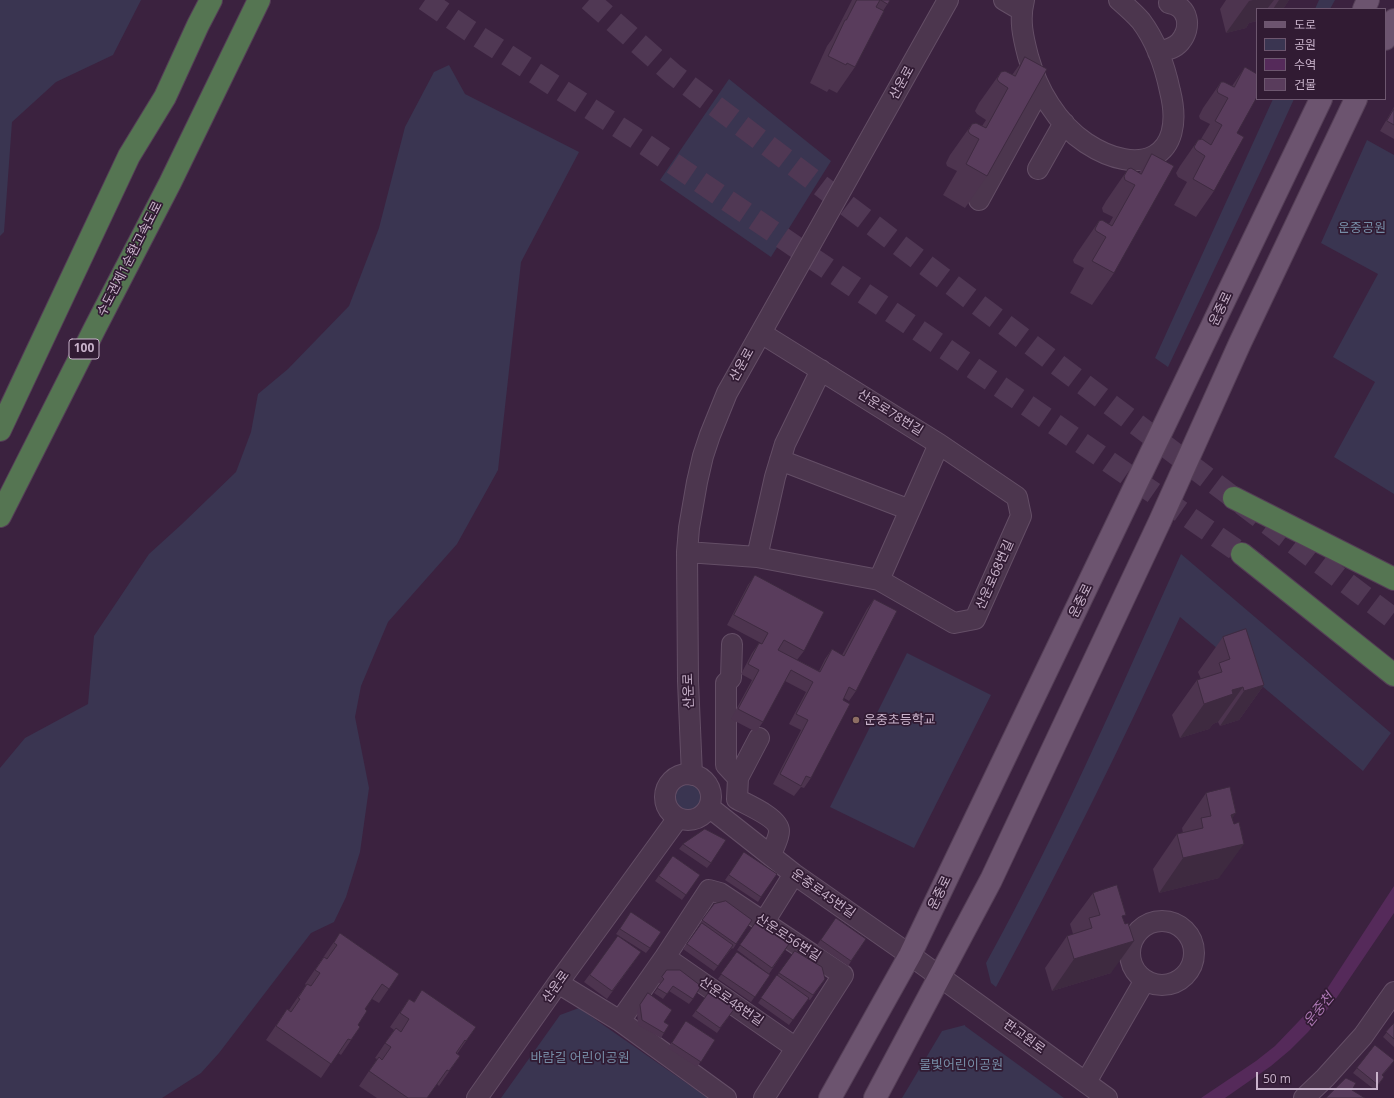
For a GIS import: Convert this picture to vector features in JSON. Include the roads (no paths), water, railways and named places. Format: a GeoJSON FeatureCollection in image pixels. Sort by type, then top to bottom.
{"type":"FeatureCollection","features":[{"type":"Feature","properties":{"kind":"highway"},"geometry":{"type":"LineString","coordinates":[[0,430],[129,156],[165,98],[211,0]]}},
{"type":"Feature","properties":{"kind":"highway","name":"수도권제1순환고속도로"},"geometry":{"type":"LineString","coordinates":[[0,516],[94,328],[170,183],[259,0]]}},
{"type":"Feature","properties":{"kind":"highway"},"geometry":{"type":"LineString","coordinates":[[1234,498],[1394,579]]}},
{"type":"Feature","properties":{"kind":"highway"},"geometry":{"type":"LineString","coordinates":[[1242,554],[1394,675]]}},
{"type":"Feature","properties":{"kind":"main road"},"geometry":{"type":"LineString","coordinates":[[1386,37],[1394,20]]}},
{"type":"Feature","properties":{"kind":"main road","name":"운중로"},"geometry":{"type":"LineString","coordinates":[[830,1098],[910,955],[1321,100]]}},
{"type":"Feature","properties":{"kind":"main road"},"geometry":{"type":"LineString","coordinates":[[875,1098],[997,866],[1160,522],[1240,343],[1356,100]]}},
{"type":"Feature","properties":{"kind":"street","name":"산운로"},"geometry":{"type":"LineString","coordinates":[[692,774],[688,681],[687,552],[692,505],[698,476],[710,435],[727,393],[948,0]]}},
{"type":"Feature","properties":{"kind":"street"},"geometry":{"type":"LineString","coordinates":[[1004,0],[1022,5],[1022,30],[1024,44],[1031,66],[1040,89],[1064,123],[1086,143],[1109,155],[1121,159],[1146,160],[1156,155],[1166,146],[1172,133],[1174,118],[1173,100],[1158,52],[1141,22],[1119,0]]}},
{"type":"Feature","properties":{"kind":"street"},"geometry":{"type":"LineString","coordinates":[[1158,52],[1172,49],[1180,42],[1187,30],[1188,21],[1184,11],[1176,4],[1169,3]]}},
{"type":"Feature","properties":{"kind":"street"},"geometry":{"type":"LineString","coordinates":[[979,200],[1040,89]]}},
{"type":"Feature","properties":{"kind":"street"},"geometry":{"type":"LineString","coordinates":[[1038,170],[1064,123]]}},
{"type":"Feature","properties":{"kind":"street","name":"산운로78번길"},"geometry":{"type":"LineString","coordinates":[[760,333],[939,444],[1017,497]]}},
{"type":"Feature","properties":{"kind":"street"},"geometry":{"type":"LineString","coordinates":[[757,557],[775,477],[785,444],[821,370]]}},
{"type":"Feature","properties":{"kind":"street"},"geometry":{"type":"LineString","coordinates":[[879,580],[939,444]]}},
{"type":"Feature","properties":{"kind":"street"},"geometry":{"type":"LineString","coordinates":[[780,460],[910,510]]}},
{"type":"Feature","properties":{"kind":"street","name":"산운로68번길"},"geometry":{"type":"LineString","coordinates":[[687,552],[757,557],[879,580],[954,623],[975,619],[1021,516],[1017,497]]}},
{"type":"Feature","properties":{"kind":"street"},"geometry":{"type":"LineString","coordinates":[[732,644],[731,678],[726,682],[726,765],[738,778]]}},
{"type":"Feature","properties":{"kind":"street"},"geometry":{"type":"LineString","coordinates":[[759,738],[738,778],[737,799],[768,816],[775,822],[779,830],[771,856]]}},
{"type":"Feature","properties":{"kind":"street"},"geometry":{"type":"LineString","coordinates":[[692,774],[699,777],[709,786],[711,800],[709,807],[699,818],[685,820],[678,818],[672,814],[668,808],[666,794],[668,787],[672,781],[684,775],[692,774]]}},
{"type":"Feature","properties":{"kind":"street","name":"운중로45번길"},"geometry":{"type":"LineString","coordinates":[[709,807],[794,874],[940,976]]}},
{"type":"Feature","properties":{"kind":"street","name":"산운로"},"geometry":{"type":"LineString","coordinates":[[477,1098],[558,983],[678,818]]}},
{"type":"Feature","properties":{"kind":"street"},"geometry":{"type":"LineString","coordinates":[[764,922],[794,874]]}},
{"type":"Feature","properties":{"kind":"street","name":"산운로56번길"},"geometry":{"type":"LineString","coordinates":[[665,957],[710,890],[720,893],[844,975],[796,1048]]}},
{"type":"Feature","properties":{"kind":"street"},"geometry":{"type":"LineString","coordinates":[[620,1021],[665,957]]}},
{"type":"Feature","properties":{"kind":"street","name":"산운로48번길"},"geometry":{"type":"LineString","coordinates":[[665,957],[796,1048]]}},
{"type":"Feature","properties":{"kind":"street","name":"판교원로"},"geometry":{"type":"LineString","coordinates":[[940,976],[1107,1098]]}},
{"type":"Feature","properties":{"kind":"street"},"geometry":{"type":"LineString","coordinates":[[1086,1082],[1145,980]]}},
{"type":"Feature","properties":{"kind":"street"},"geometry":{"type":"LineString","coordinates":[[558,983],[620,1021],[726,1098]]}},
{"type":"Feature","properties":{"kind":"street"},"geometry":{"type":"LineString","coordinates":[[1304,1098],[1325,1078],[1363,1036],[1394,992]]}},
{"type":"Feature","properties":{"kind":"street"},"geometry":{"type":"LineString","coordinates":[[764,1098],[796,1048]]}},
{"type":"Feature","properties":{"kind":"water","name":"운중천"},"geometry":{"type":"Polygon","coordinates":[[[1394,886],[1394,913],[1333,1003],[1308,1032],[1271,1066],[1225,1098],[1201,1098],[1256,1061],[1275,1046],[1321,998],[1394,886]]]}},
{"type":"Feature","properties":{"kind":"tunnel"},"geometry":{"type":"LineString","coordinates":[[425,0],[470,31],[634,137],[937,343],[1258,565]]}},
{"type":"Feature","properties":{"kind":"tunnel"},"geometry":{"type":"LineString","coordinates":[[589,0],[673,74],[1394,619]]}},
{"type":"Feature","properties":{"kind":"place","name":"운중초등학교"},"geometry":{"type":"Point","coordinates":[856,720]}},
{"type":"Feature","properties":{"kind":"park label","name":"운중공원"},"geometry":{"type":"Point","coordinates":[1362,228]}},
{"type":"Feature","properties":{"kind":"park label","name":"바람길 어린이공원"},"geometry":{"type":"Point","coordinates":[580,1058]}},
{"type":"Feature","properties":{"kind":"park label","name":"물빛어린이공원"},"geometry":{"type":"Point","coordinates":[961,1065]}}]}
